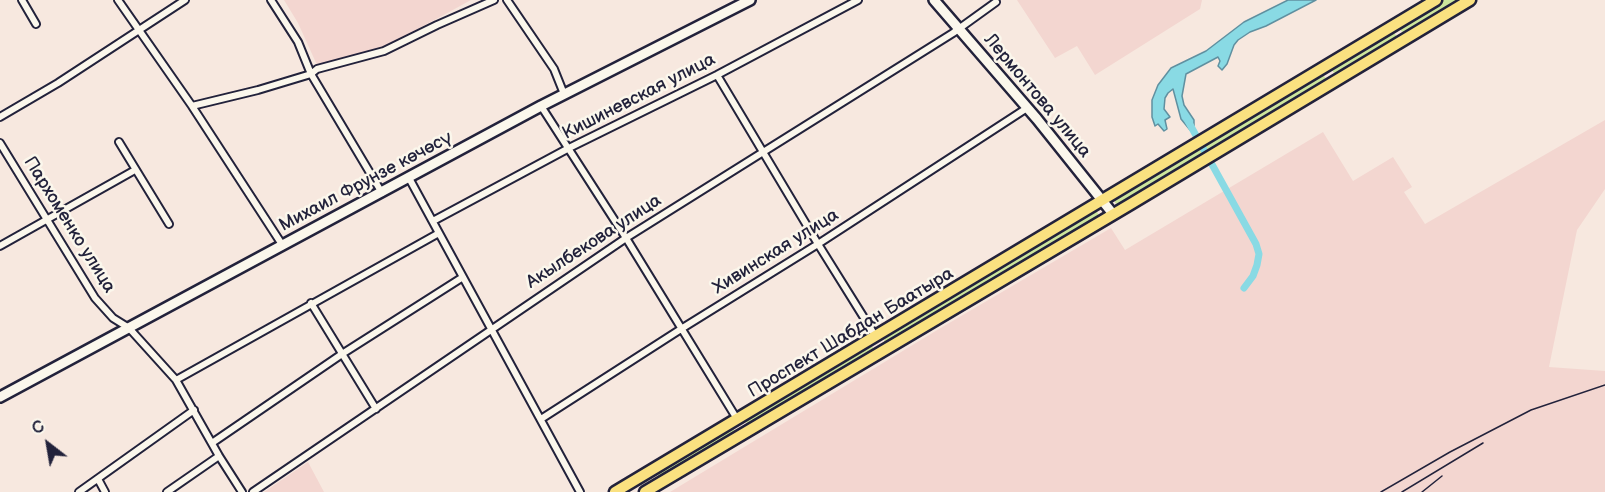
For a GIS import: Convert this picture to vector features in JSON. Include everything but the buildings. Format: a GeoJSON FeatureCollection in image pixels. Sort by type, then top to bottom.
{"type":"FeatureCollection","features":[{"type":"Feature","properties":{"kind":"main road","name":"Михаил Фрунзе көчөсү"},"geometry":{"type":"LineString","coordinates":[[0,398],[541,106],[750,0]]}},
{"type":"Feature","properties":{"kind":"main road","name":"Лермонтова улица"},"geometry":{"type":"LineString","coordinates":[[934,0],[1027,108],[1113,214]]}},
{"type":"Feature","properties":{"kind":"main road"},"geometry":{"type":"LineString","coordinates":[[1436,0],[1324,67],[1333,81],[1470,0]]}},
{"type":"Feature","properties":{"kind":"main road"},"geometry":{"type":"LineString","coordinates":[[1394,25],[1403,40]]}},
{"type":"Feature","properties":{"kind":"main road","name":"Проспект Шабдан Баатыра"},"geometry":{"type":"LineString","coordinates":[[615,492],[630,488],[650,472],[737,419],[1324,67]]}},
{"type":"Feature","properties":{"kind":"main road","name":"Проспект Шабдан Баатыра"},"geometry":{"type":"LineString","coordinates":[[645,492],[1333,81]]}},
{"type":"Feature","properties":{"kind":"main road"},"geometry":{"type":"LineString","coordinates":[[876,337],[884,350]]}},
{"type":"Feature","properties":{"kind":"main road"},"geometry":{"type":"LineString","coordinates":[[737,419],[746,432]]}},
{"type":"Feature","properties":{"kind":"main road"},"geometry":{"type":"LineString","coordinates":[[650,472],[658,484]]}},
{"type":"Feature","properties":{"kind":"street"},"geometry":{"type":"LineString","coordinates":[[21,0],[36,24]]}},
{"type":"Feature","properties":{"kind":"street"},"geometry":{"type":"LineString","coordinates":[[118,0],[192,106],[283,246]]}},
{"type":"Feature","properties":{"kind":"street"},"geometry":{"type":"LineString","coordinates":[[0,117],[139,32],[185,0]]}},
{"type":"Feature","properties":{"kind":"street"},"geometry":{"type":"LineString","coordinates":[[271,0],[298,42],[311,74],[382,193]]}},
{"type":"Feature","properties":{"kind":"street"},"geometry":{"type":"LineString","coordinates":[[192,106],[258,90],[311,74],[317,69],[384,51],[494,0]]}},
{"type":"Feature","properties":{"kind":"street"},"geometry":{"type":"LineString","coordinates":[[507,0],[554,69],[564,94]]}},
{"type":"Feature","properties":{"kind":"street"},"geometry":{"type":"LineString","coordinates":[[728,12],[734,0]]}},
{"type":"Feature","properties":{"kind":"street","name":"Кишиневская улица"},"geometry":{"type":"LineString","coordinates":[[433,221],[569,148],[717,75],[858,0]]}},
{"type":"Feature","properties":{"kind":"street","name":"Акылбекова улица"},"geometry":{"type":"LineString","coordinates":[[253,492],[626,238],[959,29],[996,3]]}},
{"type":"Feature","properties":{"kind":"street"},"geometry":{"type":"LineString","coordinates":[[717,75],[876,337]]}},
{"type":"Feature","properties":{"kind":"street"},"geometry":{"type":"LineString","coordinates":[[541,106],[626,238],[737,419]]}},
{"type":"Feature","properties":{"kind":"street","name":"Хивинская улица"},"geometry":{"type":"LineString","coordinates":[[541,419],[818,244],[1027,108]]}},
{"type":"Feature","properties":{"kind":"street"},"geometry":{"type":"LineString","coordinates":[[119,142],[169,224]]}},
{"type":"Feature","properties":{"kind":"street","name":"Пархоменко улица"},"geometry":{"type":"LineString","coordinates":[[0,143],[103,310],[129,328],[176,380],[242,492]]}},
{"type":"Feature","properties":{"kind":"street"},"geometry":{"type":"LineString","coordinates":[[0,246],[135,170]]}},
{"type":"Feature","properties":{"kind":"street"},"geometry":{"type":"LineString","coordinates":[[409,178],[580,492]]}},
{"type":"Feature","properties":{"kind":"street"},"geometry":{"type":"LineString","coordinates":[[176,380],[439,233]]}},
{"type":"Feature","properties":{"kind":"street"},"geometry":{"type":"LineString","coordinates":[[212,443],[342,354],[463,276]]}},
{"type":"Feature","properties":{"kind":"street"},"geometry":{"type":"LineString","coordinates":[[311,303],[376,409]]}},
{"type":"Feature","properties":{"kind":"street"},"geometry":{"type":"LineString","coordinates":[[79,492],[194,410]]}},
{"type":"Feature","properties":{"kind":"street"},"geometry":{"type":"LineString","coordinates":[[167,492],[219,456]]}},
{"type":"Feature","properties":{"kind":"street"},"geometry":{"type":"LineString","coordinates":[[98,479],[105,492]]}},
{"type":"Feature","properties":{"kind":"shaded area"},"geometry":{"type":"Polygon","coordinates":[[[284,0],[471,0],[387,46],[317,65],[298,23],[284,0]]]}},
{"type":"Feature","properties":{"kind":"shaded area"},"geometry":{"type":"Polygon","coordinates":[[[1017,0],[1202,0],[1200,9],[1095,75],[1077,46],[1055,58],[1017,0]]]}},
{"type":"Feature","properties":{"kind":"shaded area"},"geometry":{"type":"Polygon","coordinates":[[[1605,120],[1605,189],[1577,230],[1549,367],[1605,371],[1605,492],[670,492],[1111,228],[1125,250],[1323,132],[1353,181],[1393,157],[1412,187],[1404,192],[1425,224],[1605,120]]]}},
{"type":"Feature","properties":{"kind":"shaded area"},"geometry":{"type":"Polygon","coordinates":[[[308,462],[324,492],[264,492],[308,462]]]}},
{"type":"Feature","properties":{"kind":"green space"},"geometry":{"type":"Polygon","coordinates":[[[1442,0],[1462,0],[1405,33],[1401,31],[1403,24],[1442,0]]]}},
{"type":"Feature","properties":{"kind":"green space"},"geometry":{"type":"Polygon","coordinates":[[[1392,32],[1396,35],[1396,39],[1337,74],[1333,72],[1332,68],[1392,32]]]}},
{"type":"Feature","properties":{"kind":"green space"},"geometry":{"type":"Polygon","coordinates":[[[1320,73],[1326,78],[1322,83],[1120,205],[1115,203],[1115,198],[1118,196],[1320,73]]]}},
{"type":"Feature","properties":{"kind":"green space"},"geometry":{"type":"Polygon","coordinates":[[[1093,211],[1099,215],[1051,246],[887,344],[884,342],[885,337],[1093,211]]]}},
{"type":"Feature","properties":{"kind":"green space"},"geometry":{"type":"Polygon","coordinates":[[[870,345],[876,350],[748,427],[746,425],[747,419],[870,345]]]}},
{"type":"Feature","properties":{"kind":"green space"},"geometry":{"type":"Polygon","coordinates":[[[733,429],[738,432],[659,480],[657,478],[659,473],[733,429]]]}},
{"type":"Feature","properties":{"kind":"water"},"geometry":{"type":"Polygon","coordinates":[[[1288,0],[1316,0],[1238,40],[1222,70],[1218,66],[1220,61],[1218,57],[1186,74],[1182,96],[1184,105],[1194,120],[1194,126],[1190,130],[1181,119],[1173,89],[1165,98],[1164,109],[1170,117],[1165,120],[1167,129],[1164,131],[1158,124],[1155,126],[1152,117],[1152,100],[1158,85],[1171,68],[1206,51],[1244,22],[1288,0]]]}},
{"type":"Feature","properties":{"kind":"waterway"},"geometry":{"type":"LineString","coordinates":[[1188,121],[1256,244],[1259,254],[1257,265],[1253,276],[1244,288]]}},
{"type":"Feature","properties":{"kind":"railway"},"geometry":{"type":"LineString","coordinates":[[1381,492],[1450,452],[1531,410],[1605,385]]}},
{"type":"Feature","properties":{"kind":"railway"},"geometry":{"type":"LineString","coordinates":[[1402,492],[1483,443]]}},
{"type":"Feature","properties":{"kind":"railway"},"geometry":{"type":"LineString","coordinates":[[1422,492],[1442,476]]}}]}
